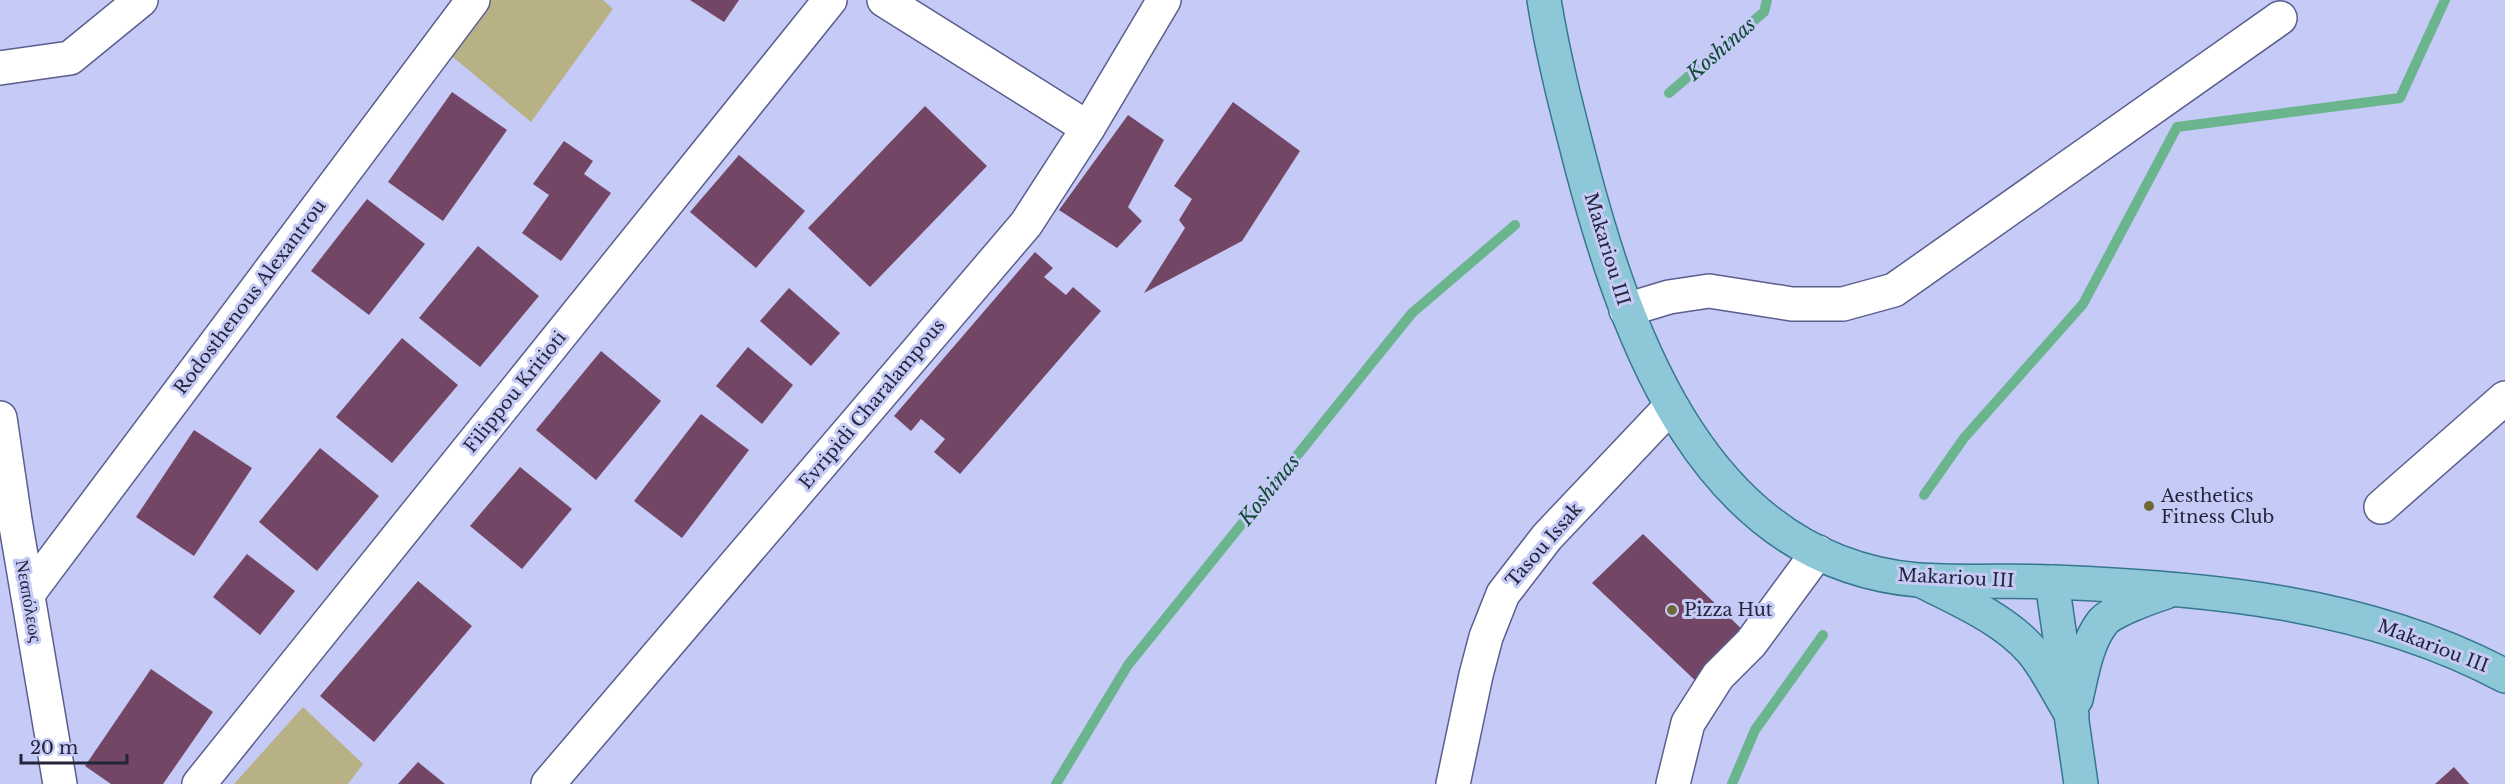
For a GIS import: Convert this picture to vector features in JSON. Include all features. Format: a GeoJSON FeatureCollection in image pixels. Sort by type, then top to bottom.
{"type":"FeatureCollection","features":[{"type":"Feature","properties":{"kind":"main road","name":"Makariou III"},"geometry":{"type":"LineString","coordinates":[[1544,0],[1553,54],[1592,204],[1640,347],[1671,406],[1709,462],[1756,511],[1795,540],[1833,560],[1875,573],[1918,580],[2052,582],[2177,588],[2353,616],[2425,640],[2505,676]]}},
{"type":"Feature","properties":{"kind":"main road"},"geometry":{"type":"LineString","coordinates":[[1918,580],[1967,604],[2004,628],[2032,651],[2072,715]]}},
{"type":"Feature","properties":{"kind":"main road"},"geometry":{"type":"LineString","coordinates":[[2052,582],[2081,784]]}},
{"type":"Feature","properties":{"kind":"main road"},"geometry":{"type":"LineString","coordinates":[[2072,715],[2086,656],[2103,621],[2139,602],[2177,588]]}},
{"type":"Feature","properties":{"kind":"street"},"geometry":{"type":"LineString","coordinates":[[0,68],[70,58],[141,0]]}},
{"type":"Feature","properties":{"kind":"street","name":"Rodosthenous Alexantrou"},"geometry":{"type":"LineString","coordinates":[[28,594],[473,0]]}},
{"type":"Feature","properties":{"kind":"street","name":"Filippou Kritioti"},"geometry":{"type":"LineString","coordinates":[[199,784],[830,0]]}},
{"type":"Feature","properties":{"kind":"street"},"geometry":{"type":"LineString","coordinates":[[884,0],[1088,128]]}},
{"type":"Feature","properties":{"kind":"street","name":"Evripidi Charalampous"},"geometry":{"type":"LineString","coordinates":[[548,784],[1026,224],[1088,128],[1164,0]]}},
{"type":"Feature","properties":{"kind":"street"},"geometry":{"type":"LineString","coordinates":[[1626,310],[1669,297],[1709,291],[1792,304],[1843,304],[1894,290],[2280,18]]}},
{"type":"Feature","properties":{"kind":"street"},"geometry":{"type":"LineString","coordinates":[[2381,507],[2505,398]]}},
{"type":"Feature","properties":{"kind":"street","name":"Tasou Issak"},"geometry":{"type":"LineString","coordinates":[[1454,784],[1476,675],[1486,637],[1503,594],[1547,537],[1671,406]]}},
{"type":"Feature","properties":{"kind":"street","name":"Νεαπόλεως"},"geometry":{"type":"LineString","coordinates":[[0,418],[60,784]]}},
{"type":"Feature","properties":{"kind":"street"},"geometry":{"type":"LineString","coordinates":[[1672,784],[1688,723],[1718,676],[1751,644],[1818,552]]}},
{"type":"Feature","properties":{"kind":"shaded area"},"geometry":{"type":"Polygon","coordinates":[[[489,0],[603,0],[613,9],[531,122],[448,53],[489,0]]]}},
{"type":"Feature","properties":{"kind":"shaded area"},"geometry":{"type":"Polygon","coordinates":[[[303,707],[363,764],[348,784],[234,784],[303,707]]]}},
{"type":"Feature","properties":{"kind":"building"},"geometry":{"type":"Polygon","coordinates":[[[690,0],[739,0],[724,22],[690,0]]]}},
{"type":"Feature","properties":{"kind":"building"},"geometry":{"type":"Polygon","coordinates":[[[452,92],[507,130],[443,221],[388,182],[452,92]]]}},
{"type":"Feature","properties":{"kind":"building"},"geometry":{"type":"Polygon","coordinates":[[[1233,102],[1300,151],[1242,241],[1144,293],[1185,228],[1179,220],[1192,199],[1174,186],[1233,102]]]}},
{"type":"Feature","properties":{"kind":"building"},"geometry":{"type":"Polygon","coordinates":[[[925,106],[987,166],[870,287],[808,228],[925,106]]]}},
{"type":"Feature","properties":{"kind":"building"},"geometry":{"type":"Polygon","coordinates":[[[1128,115],[1164,140],[1128,207],[1142,221],[1117,248],[1059,210],[1128,115]]]}},
{"type":"Feature","properties":{"kind":"building"},"geometry":{"type":"Polygon","coordinates":[[[564,141],[593,161],[584,174],[611,193],[561,261],[522,233],[549,195],[533,184],[564,141]]]}},
{"type":"Feature","properties":{"kind":"building"},"geometry":{"type":"Polygon","coordinates":[[[739,155],[805,211],[756,268],[690,212],[739,155]]]}},
{"type":"Feature","properties":{"kind":"building"},"geometry":{"type":"Polygon","coordinates":[[[367,199],[425,244],[369,315],[311,271],[367,199]]]}},
{"type":"Feature","properties":{"kind":"building"},"geometry":{"type":"Polygon","coordinates":[[[478,246],[539,296],[480,367],[419,318],[478,246]]]}},
{"type":"Feature","properties":{"kind":"building"},"geometry":{"type":"Polygon","coordinates":[[[1035,252],[1053,268],[1044,277],[1066,295],[1073,287],[1101,311],[960,474],[934,452],[945,439],[921,419],[911,431],[894,416],[1035,252]]]}},
{"type":"Feature","properties":{"kind":"building"},"geometry":{"type":"Polygon","coordinates":[[[789,288],[840,333],[811,366],[760,321],[789,288]]]}},
{"type":"Feature","properties":{"kind":"building"},"geometry":{"type":"Polygon","coordinates":[[[402,338],[458,385],[392,463],[336,417],[402,338]]]}},
{"type":"Feature","properties":{"kind":"building"},"geometry":{"type":"Polygon","coordinates":[[[748,347],[793,385],[762,424],[716,386],[748,347]]]}},
{"type":"Feature","properties":{"kind":"building"},"geometry":{"type":"Polygon","coordinates":[[[601,351],[661,401],[596,480],[536,430],[601,351]]]}},
{"type":"Feature","properties":{"kind":"building"},"geometry":{"type":"Polygon","coordinates":[[[701,414],[749,450],[682,538],[634,501],[701,414]]]}},
{"type":"Feature","properties":{"kind":"building"},"geometry":{"type":"Polygon","coordinates":[[[194,430],[252,468],[194,556],[136,517],[194,430]]]}},
{"type":"Feature","properties":{"kind":"building"},"geometry":{"type":"Polygon","coordinates":[[[320,448],[379,496],[317,571],[259,522],[320,448]]]}},
{"type":"Feature","properties":{"kind":"building"},"geometry":{"type":"Polygon","coordinates":[[[520,467],[572,509],[522,569],[470,526],[520,467]]]}},
{"type":"Feature","properties":{"kind":"building","name":"Pizza Hut"},"geometry":{"type":"Polygon","coordinates":[[[1643,534],[1751,638],[1700,685],[1592,583],[1643,534]]]}},
{"type":"Feature","properties":{"kind":"building"},"geometry":{"type":"Polygon","coordinates":[[[247,554],[295,591],[260,635],[213,597],[247,554]]]}},
{"type":"Feature","properties":{"kind":"building"},"geometry":{"type":"Polygon","coordinates":[[[418,581],[472,626],[374,742],[320,696],[418,581]]]}},
{"type":"Feature","properties":{"kind":"building"},"geometry":{"type":"Polygon","coordinates":[[[151,669],[213,712],[163,784],[111,784],[85,766],[151,669]]]}},
{"type":"Feature","properties":{"kind":"building"},"geometry":{"type":"Polygon","coordinates":[[[418,762],[445,784],[398,784],[418,762]]]}},
{"type":"Feature","properties":{"kind":"building"},"geometry":{"type":"Polygon","coordinates":[[[2454,767],[2469,784],[2435,784],[2454,767]]]}},
{"type":"Feature","properties":{"kind":"waterway","name":"Koshinas"},"geometry":{"type":"LineString","coordinates":[[1669,93],[1764,12],[1767,0]]}},
{"type":"Feature","properties":{"kind":"waterway"},"geometry":{"type":"LineString","coordinates":[[1924,495],[1964,438],[2083,304],[2177,127],[2400,98],[2445,0]]}},
{"type":"Feature","properties":{"kind":"waterway","name":"Koshinas"},"geometry":{"type":"LineString","coordinates":[[1056,784],[1128,665],[1412,313],[1515,225]]}},
{"type":"Feature","properties":{"kind":"waterway"},"geometry":{"type":"LineString","coordinates":[[1732,784],[1755,730],[1823,635]]}},
{"type":"Feature","properties":{"kind":"place","name":"Aesthetics Fitness Club"},"geometry":{"type":"Point","coordinates":[2149,506]}},
{"type":"Feature","properties":{"kind":"place","name":"Pizza Hut"},"geometry":{"type":"Point","coordinates":[1672,610]}}]}
